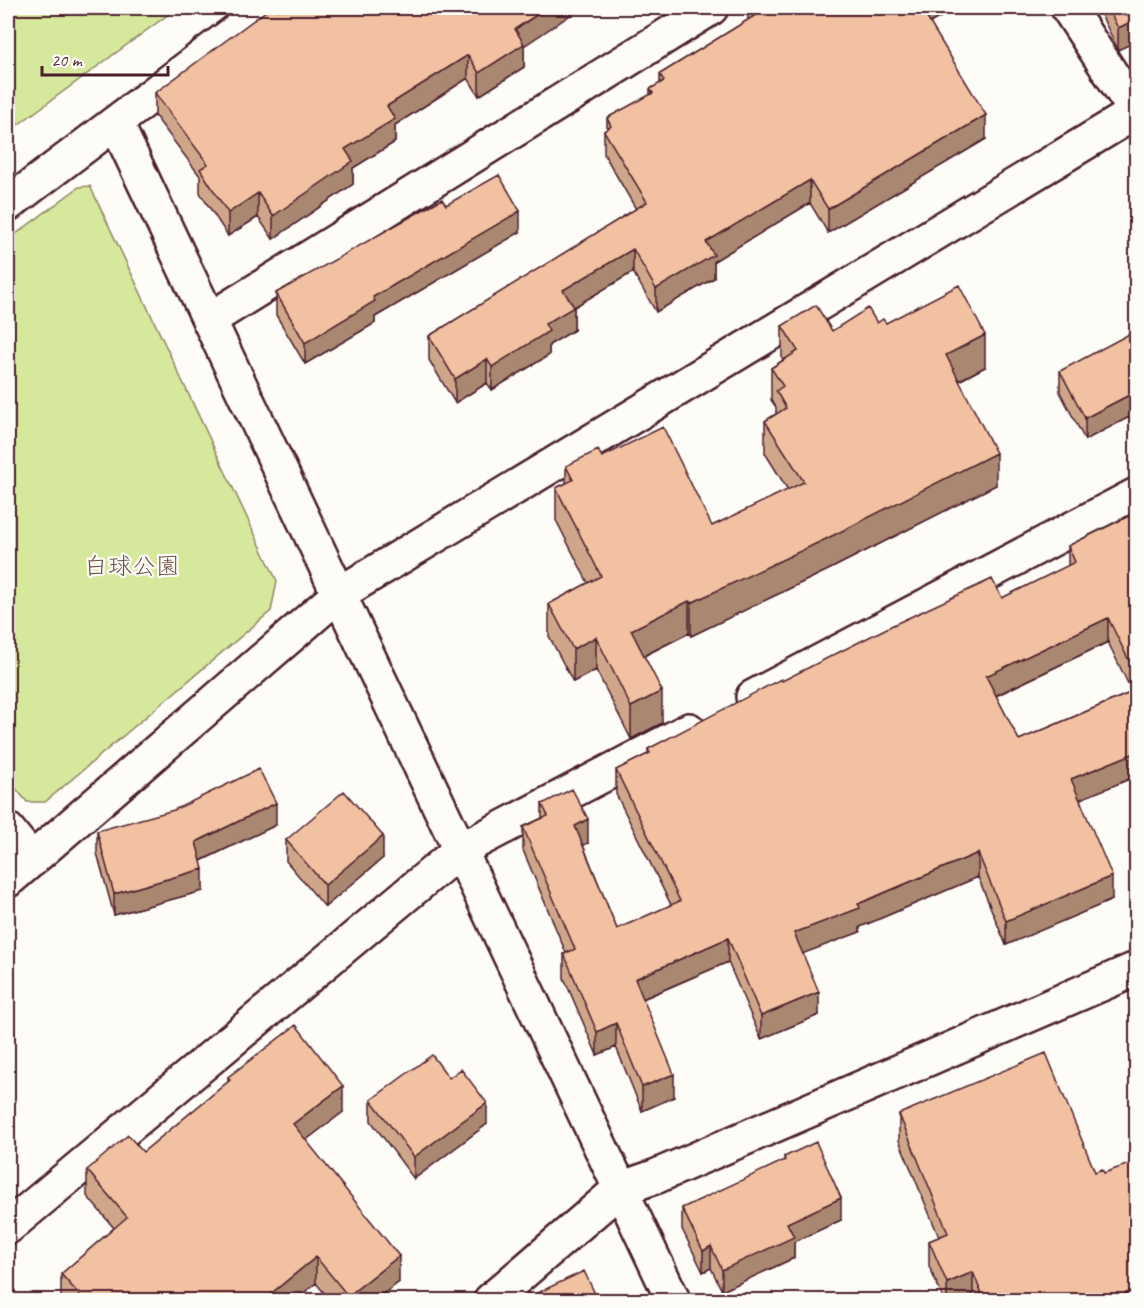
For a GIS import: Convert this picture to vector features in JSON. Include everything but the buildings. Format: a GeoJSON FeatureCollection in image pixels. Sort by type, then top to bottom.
{"type":"FeatureCollection","features":[{"type":"Feature","properties":{"kind":"street"},"geometry":{"type":"LineString","coordinates":[[8,204],[267,8]]}},
{"type":"Feature","properties":{"kind":"street"},"geometry":{"type":"LineString","coordinates":[[209,320],[711,8]]}},
{"type":"Feature","properties":{"kind":"street"},"geometry":{"type":"LineString","coordinates":[[8,880],[339,594],[1136,112],[1068,8]]}},
{"type":"Feature","properties":{"kind":"street"},"geometry":{"type":"LineString","coordinates":[[116,123],[673,1300]]}},
{"type":"Feature","properties":{"kind":"street"},"geometry":{"type":"LineString","coordinates":[[8,1227],[460,850],[1137,495]]}},
{"type":"Feature","properties":{"kind":"street"},"geometry":{"type":"LineString","coordinates":[[8,830],[32,860]]}},
{"type":"Feature","properties":{"kind":"street"},"geometry":{"type":"LineString","coordinates":[[491,1300],[620,1189],[657,1176],[1137,969]]}},
{"type":"Feature","properties":{"kind":"green space"},"geometry":{"type":"Polygon","coordinates":[[[8,8],[177,8],[8,132],[8,8]]]}},
{"type":"Feature","properties":{"kind":"green space","name":"白球公園"},"geometry":{"type":"Polygon","coordinates":[[[90,186],[277,581],[271,611],[45,802],[27,802],[8,779],[8,240],[79,187],[90,186]]]}}]}
